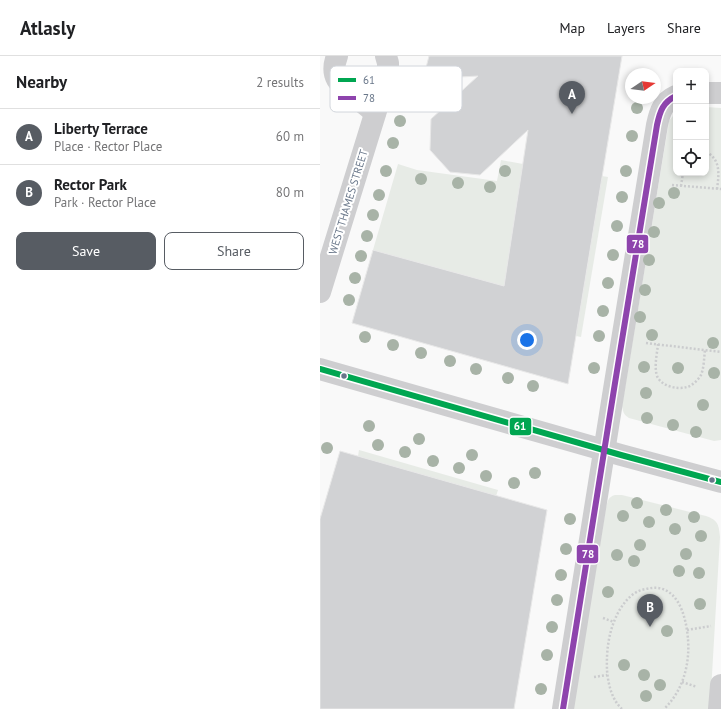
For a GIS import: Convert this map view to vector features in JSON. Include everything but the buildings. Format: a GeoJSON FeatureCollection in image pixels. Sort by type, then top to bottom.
{"type":"FeatureCollection","features":[{"type":"Feature","properties":{"kind":"street"},"geometry":{"type":"LineString","coordinates":[[334,66],[337,56]]}},
{"type":"Feature","properties":{"kind":"street","name":"WEST THAMES STREET"},"geometry":{"type":"LineString","coordinates":[[386,56],[388,66]]}},
{"type":"Feature","properties":{"kind":"street"},"geometry":{"type":"LineString","coordinates":[[709,92],[721,94]]}},
{"type":"Feature","properties":{"kind":"street"},"geometry":{"type":"LineString","coordinates":[[563,709],[657,125],[661,110],[668,100],[673,98]]}},
{"type":"Feature","properties":{"kind":"street","name":"WEST THAMES STREET"},"geometry":{"type":"LineString","coordinates":[[320,292],[375,112]]}},
{"type":"Feature","properties":{"kind":"street"},"geometry":{"type":"LineString","coordinates":[[320,369],[721,482]]}},
{"type":"Feature","properties":{"kind":"street"},"geometry":{"type":"LineString","coordinates":[[712,687],[719,709]]}},
{"type":"Feature","properties":{"kind":"path"},"geometry":{"type":"LineString","coordinates":[[670,185],[719,189],[719,168],[717,161],[709,154]]}},
{"type":"Feature","properties":{"kind":"path"},"geometry":{"type":"LineString","coordinates":[[681,186],[683,176]]}},
{"type":"Feature","properties":{"kind":"path"},"geometry":{"type":"LineString","coordinates":[[644,343],[721,352]]}},
{"type":"Feature","properties":{"kind":"path"},"geometry":{"type":"LineString","coordinates":[[658,344],[656,366],[658,378],[662,383],[670,387],[687,387],[694,383],[700,375],[704,363],[705,350]]}},
{"type":"Feature","properties":{"kind":"path"},"geometry":{"type":"LineString","coordinates":[[622,709],[614,698],[609,685],[607,675],[607,648],[614,622],[626,601],[641,590],[650,588],[666,590],[672,595],[679,604],[683,613],[687,630],[688,652],[685,674],[677,693],[670,704],[664,709]]}},
{"type":"Feature","properties":{"kind":"path"},"geometry":{"type":"LineString","coordinates":[[687,630],[711,626]]}},
{"type":"Feature","properties":{"kind":"path"},"geometry":{"type":"LineString","coordinates":[[592,677],[607,675]]}},
{"type":"Feature","properties":{"kind":"path"},"geometry":{"type":"LineString","coordinates":[[682,682],[712,687]]}},
{"type":"Feature","properties":{"kind":"shaded area"},"geometry":{"type":"Polygon","coordinates":[[[709,107],[721,108],[721,440],[714,441],[629,418],[624,413],[622,406],[669,121],[673,116],[673,176],[709,176],[709,107]]]}},
{"type":"Feature","properties":{"kind":"shaded area"},"geometry":{"type":"Polygon","coordinates":[[[501,160],[523,164],[504,286],[373,250],[398,164],[417,170],[497,181],[501,160]]]}},
{"type":"Feature","properties":{"kind":"shaded area"},"geometry":{"type":"Polygon","coordinates":[[[602,176],[608,177],[581,337],[576,336],[602,176]]]}},
{"type":"Feature","properties":{"kind":"shaded area"},"geometry":{"type":"Polygon","coordinates":[[[359,450],[498,490],[496,496],[358,456],[359,450]]]}},
{"type":"Feature","properties":{"kind":"shaded area"},"geometry":{"type":"Polygon","coordinates":[[[615,495],[622,495],[706,516],[713,519],[717,524],[720,537],[710,709],[573,709],[606,507],[610,498],[615,495]]]}},
{"type":"Feature","properties":{"kind":"transit line","name":"78"},"geometry":{"type":"LineString","coordinates":[[563,709],[657,125],[659,115],[665,104],[673,98]]}},
{"type":"Feature","properties":{"kind":"transit line","name":"61"},"geometry":{"type":"LineString","coordinates":[[320,369],[721,482]]}},
{"type":"Feature","properties":{"kind":"place","name":"Liberty Terrace"},"geometry":{"type":"Point","coordinates":[572,114]}},
{"type":"Feature","properties":{"kind":"place","name":"Rector Park"},"geometry":{"type":"Point","coordinates":[650,627]}}]}
